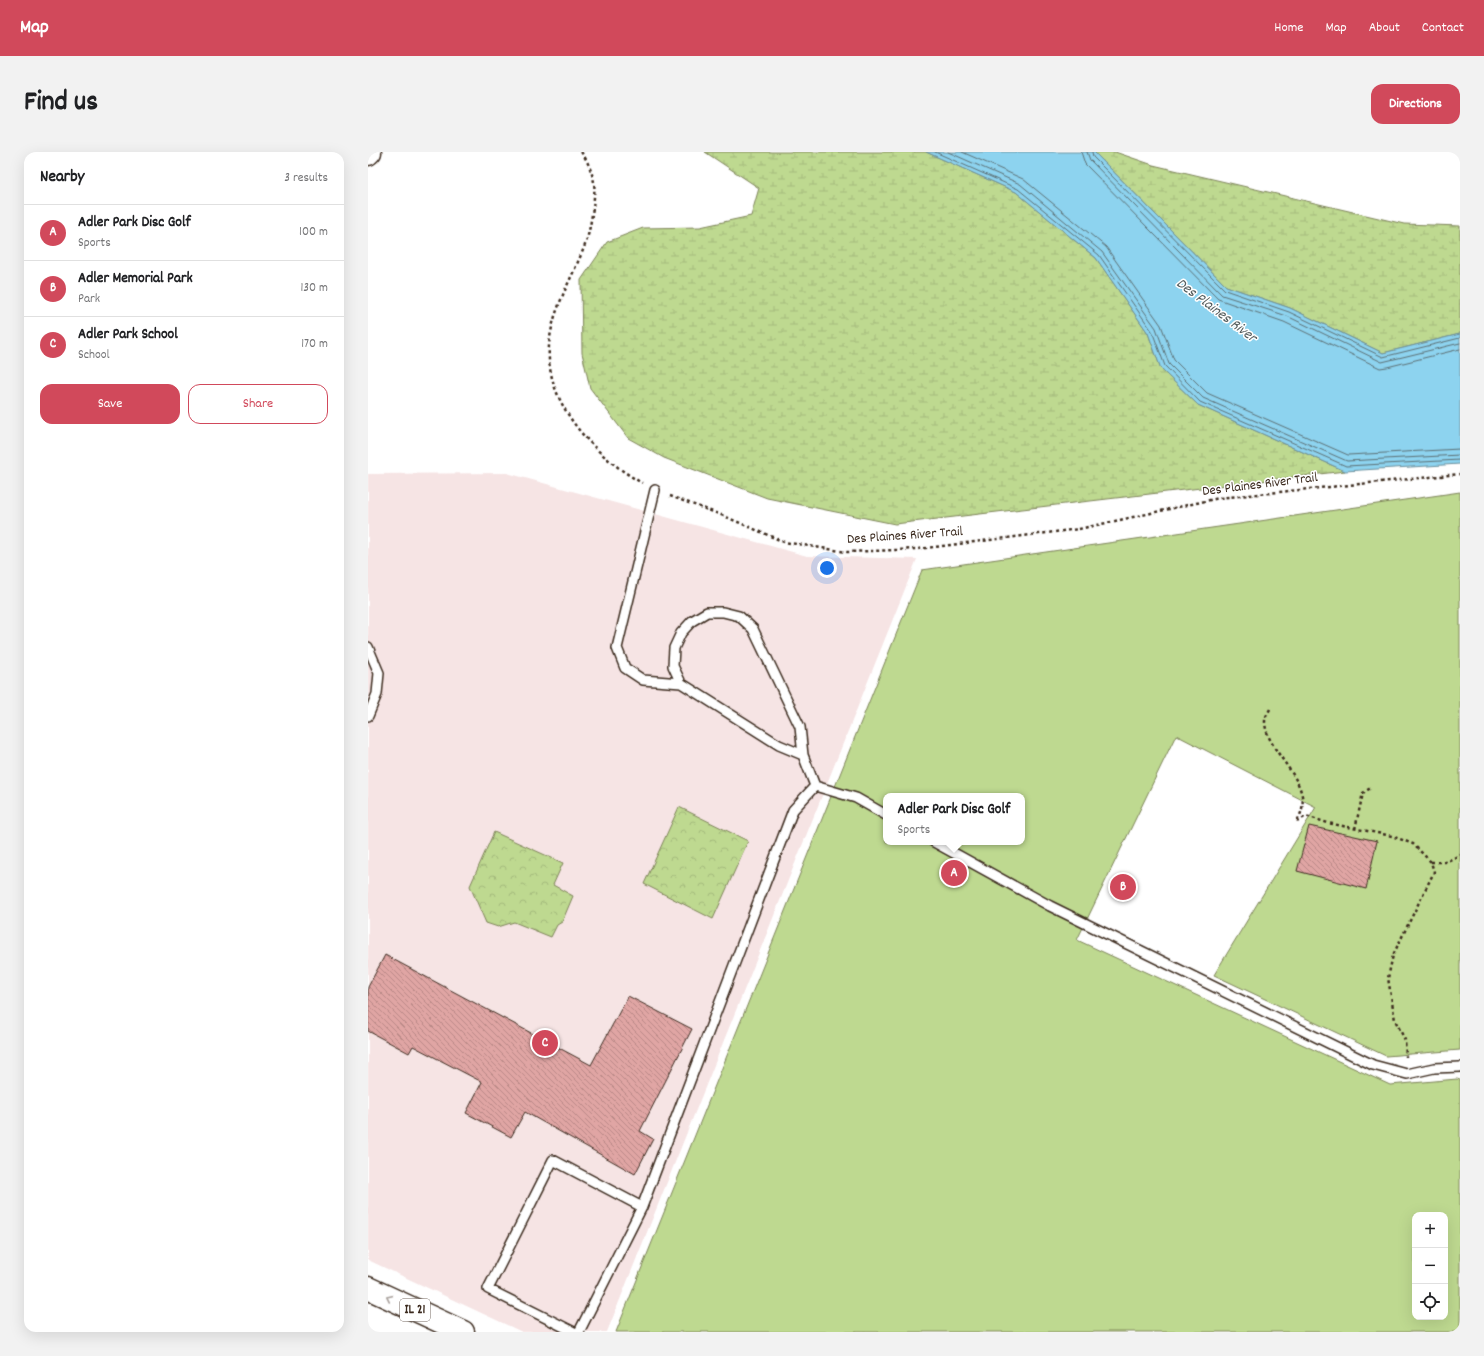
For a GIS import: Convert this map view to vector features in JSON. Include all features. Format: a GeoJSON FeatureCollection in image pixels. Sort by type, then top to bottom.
{"type":"FeatureCollection","features":[{"type":"Feature","properties":{"kind":"main road","name":"IL 21"},"geometry":{"type":"LineString","coordinates":[[368,1288],[462,1332]]}},
{"type":"Feature","properties":{"kind":"lane"},"geometry":{"type":"LineString","coordinates":[[655,490],[617,648],[625,668],[643,680],[682,683],[780,745],[803,755]]}},
{"type":"Feature","properties":{"kind":"lane"},"geometry":{"type":"LineString","coordinates":[[682,683],[673,666],[674,648],[681,633],[692,621],[707,612],[723,612],[739,616],[753,629],[800,727],[803,755],[815,786]]}},
{"type":"Feature","properties":{"kind":"lane"},"geometry":{"type":"LineString","coordinates":[[368,647],[379,673],[377,694],[368,716]]}},
{"type":"Feature","properties":{"kind":"lane"},"geometry":{"type":"LineString","coordinates":[[815,786],[856,798],[883,813]]}},
{"type":"Feature","properties":{"kind":"lane"},"geometry":{"type":"LineString","coordinates":[[579,1332],[642,1207],[793,810],[815,786]]}},
{"type":"Feature","properties":{"kind":"lane"},"geometry":{"type":"LineString","coordinates":[[939,845],[1050,906],[1163,963],[1374,1065],[1408,1074],[1434,1068],[1460,1067]]}},
{"type":"Feature","properties":{"kind":"lane"},"geometry":{"type":"LineString","coordinates":[[574,1332],[488,1289],[553,1160],[642,1207]]}},
{"type":"Feature","properties":{"kind":"path","name":"Des Plaines River Trail"},"geometry":{"type":"LineString","coordinates":[[580,152],[585,157],[594,183],[592,212],[586,244],[561,296],[550,333],[550,360],[554,386],[566,413],[584,437],[622,472],[655,490],[724,516],[784,542],[847,552],[918,548],[1079,529],[1219,498],[1460,474]]}},
{"type":"Feature","properties":{"kind":"path"},"geometry":{"type":"LineString","coordinates":[[1270,710],[1265,720],[1268,733],[1303,796],[1302,814],[1297,822],[1306,816],[1355,829],[1392,836],[1413,844],[1431,862],[1434,872],[1393,955],[1388,978],[1395,1020],[1405,1040],[1408,1074]]}},
{"type":"Feature","properties":{"kind":"path"},"geometry":{"type":"LineString","coordinates":[[1355,829],[1363,793],[1372,787]]}},
{"type":"Feature","properties":{"kind":"path"},"geometry":{"type":"LineString","coordinates":[[1431,862],[1445,862],[1460,855]]}},
{"type":"Feature","properties":{"kind":"shaded area"},"geometry":{"type":"Polygon","coordinates":[[[507,473],[807,556],[917,559],[607,1332],[522,1332],[368,1260],[368,474],[507,473]]]}},
{"type":"Feature","properties":{"kind":"green space"},"geometry":{"type":"Polygon","coordinates":[[[705,152],[926,152],[1016,192],[1096,258],[1148,333],[1161,369],[1198,405],[1345,471],[895,524],[767,498],[664,458],[628,438],[590,388],[582,353],[581,280],[607,242],[643,228],[700,227],[751,216],[759,188],[705,152]]]}},
{"type":"Feature","properties":{"kind":"green space"},"geometry":{"type":"Polygon","coordinates":[[[1094,152],[1115,152],[1153,165],[1404,224],[1460,226],[1460,334],[1383,353],[1290,308],[1226,286],[1094,152]]]}},
{"type":"Feature","properties":{"kind":"green space"},"geometry":{"type":"Polygon","coordinates":[[[1460,492],[1460,1050],[1386,1056],[1214,975],[1316,807],[1176,735],[1077,940],[1390,1085],[1457,1079],[1460,1080],[1460,1332],[616,1332],[922,570],[1460,492]]]}},
{"type":"Feature","properties":{"kind":"green space"},"geometry":{"type":"Polygon","coordinates":[[[679,807],[748,841],[713,919],[644,884],[679,807]]]}},
{"type":"Feature","properties":{"kind":"green space"},"geometry":{"type":"Polygon","coordinates":[[[494,832],[563,863],[553,885],[573,896],[562,922],[557,925],[551,937],[514,922],[498,927],[486,923],[470,886],[494,832]]]}},
{"type":"Feature","properties":{"kind":"water","name":"Des Plaines River"},"geometry":{"type":"Polygon","coordinates":[[[926,152],[1094,152],[1226,286],[1290,308],[1383,353],[1460,334],[1460,464],[1345,471],[1198,405],[1161,369],[1148,333],[1096,258],[1016,192],[926,152]]]}},
{"type":"Feature","properties":{"kind":"building"},"geometry":{"type":"Polygon","coordinates":[[[1309,826],[1377,841],[1366,889],[1297,871],[1309,826]]]}},
{"type":"Feature","properties":{"kind":"building"},"geometry":{"type":"Polygon","coordinates":[[[385,955],[591,1065],[628,996],[692,1029],[640,1131],[653,1139],[635,1174],[525,1112],[511,1137],[466,1113],[482,1082],[413,1046],[409,1053],[368,1031],[368,987],[385,955]]]}},
{"type":"Feature","properties":{"kind":"place","name":"Adler Park Disc Golf"},"geometry":{"type":"Point","coordinates":[954,873]}},
{"type":"Feature","properties":{"kind":"place","name":"Adler Memorial Park"},"geometry":{"type":"Point","coordinates":[1123,887]}},
{"type":"Feature","properties":{"kind":"place","name":"Adler Park School"},"geometry":{"type":"Point","coordinates":[545,1043]}}]}
